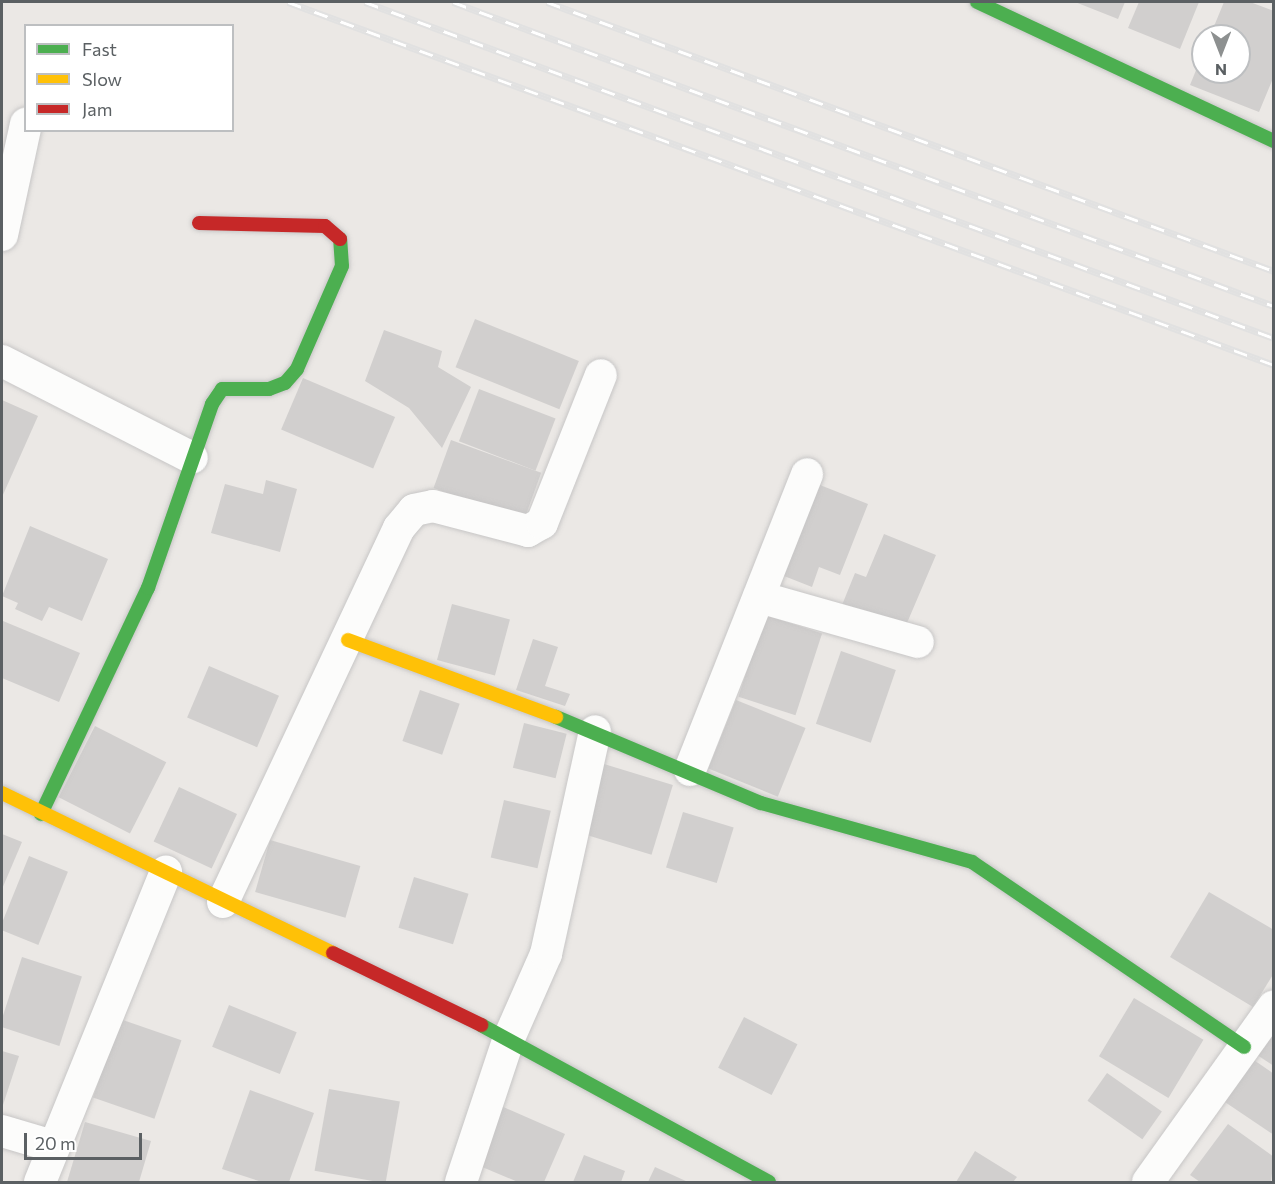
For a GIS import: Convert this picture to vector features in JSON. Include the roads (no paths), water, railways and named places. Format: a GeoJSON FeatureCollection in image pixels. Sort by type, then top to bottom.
{"type":"FeatureCollection","features":[{"type":"Feature","properties":{"kind":"street"},"geometry":{"type":"LineString","coordinates":[[981,2],[1274,141]]}},
{"type":"Feature","properties":{"kind":"street"},"geometry":{"type":"LineString","coordinates":[[2,235],[24,132]]}},
{"type":"Feature","properties":{"kind":"street"},"geometry":{"type":"LineString","coordinates":[[41,814],[148,588],[192,458],[222,389],[269,388],[297,369],[345,247],[340,234],[325,226],[199,222]]}},
{"type":"Feature","properties":{"kind":"street"},"geometry":{"type":"LineString","coordinates":[[2,361],[192,458]]}},
{"type":"Feature","properties":{"kind":"street"},"geometry":{"type":"LineString","coordinates":[[224,902],[399,528],[414,510],[433,506],[528,531],[542,523],[601,375]]}},
{"type":"Feature","properties":{"kind":"street"},"geometry":{"type":"LineString","coordinates":[[690,770],[807,474]]}},
{"type":"Feature","properties":{"kind":"street"},"geometry":{"type":"LineString","coordinates":[[759,597],[918,642]]}},
{"type":"Feature","properties":{"kind":"street"},"geometry":{"type":"LineString","coordinates":[[348,640],[595,731],[690,770],[761,803],[972,862],[1244,1047]]}},
{"type":"Feature","properties":{"kind":"street"},"geometry":{"type":"LineString","coordinates":[[461,1182],[509,1038],[546,954],[595,731]]}},
{"type":"Feature","properties":{"kind":"street"},"geometry":{"type":"LineString","coordinates":[[2,793],[41,814],[509,1038],[769,1182]]}},
{"type":"Feature","properties":{"kind":"street"},"geometry":{"type":"LineString","coordinates":[[40,1182],[52,1146],[166,872]]}},
{"type":"Feature","properties":{"kind":"street"},"geometry":{"type":"LineString","coordinates":[[1148,1182],[1274,1006]]}},
{"type":"Feature","properties":{"kind":"street"},"geometry":{"type":"LineString","coordinates":[[2,1131],[52,1146]]}},
{"type":"Feature","properties":{"kind":"railway"},"geometry":{"type":"LineString","coordinates":[[288,2],[1274,365]]}},
{"type":"Feature","properties":{"kind":"railway"},"geometry":{"type":"LineString","coordinates":[[365,2],[1274,338]]}},
{"type":"Feature","properties":{"kind":"railway"},"geometry":{"type":"LineString","coordinates":[[453,2],[1274,306]]}},
{"type":"Feature","properties":{"kind":"railway"},"geometry":{"type":"LineString","coordinates":[[547,2],[1274,271]]}}]}
